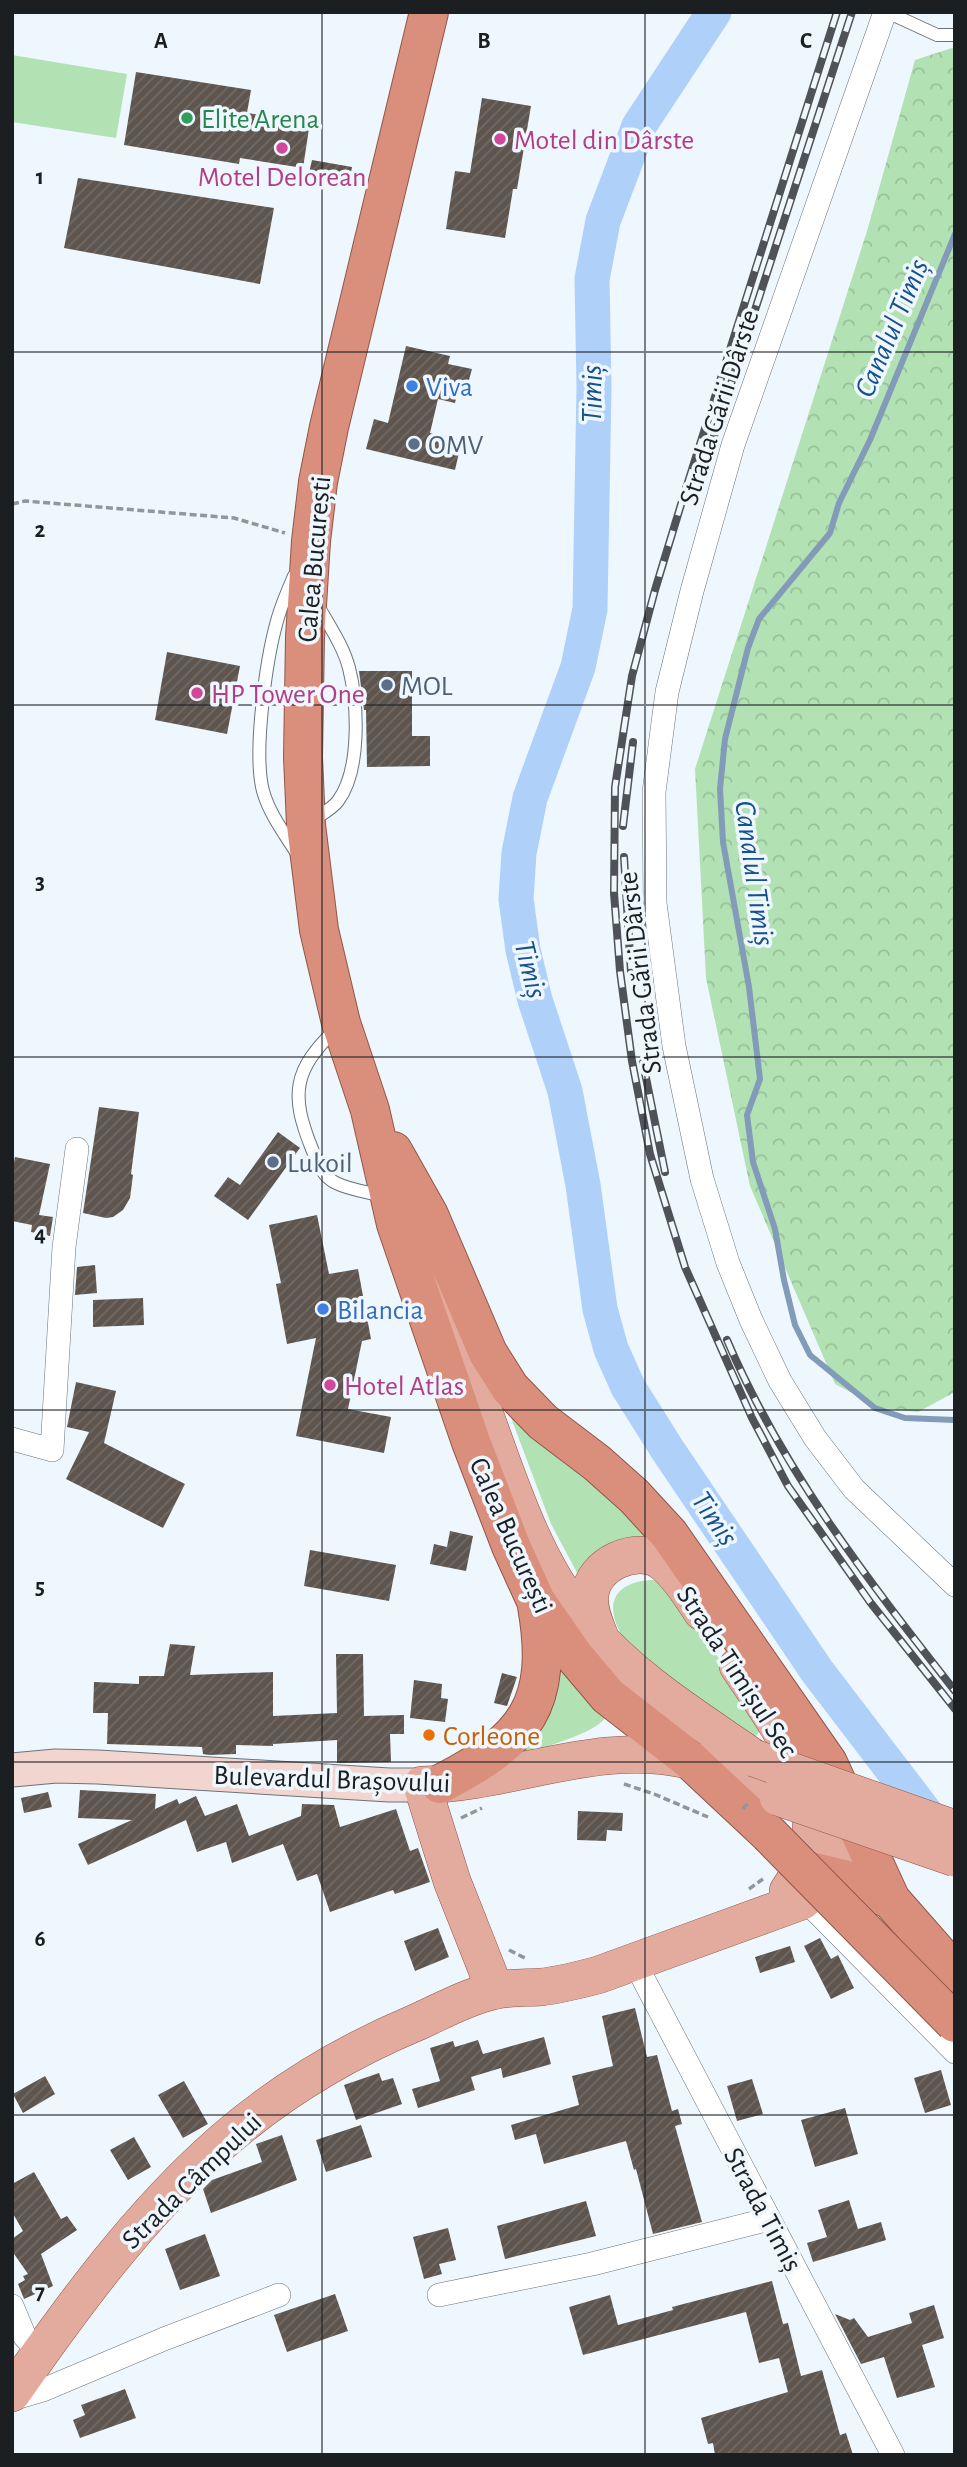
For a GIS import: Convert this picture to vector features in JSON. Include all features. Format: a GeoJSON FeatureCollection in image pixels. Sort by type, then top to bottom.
{"type":"FeatureCollection","features":[{"type":"Feature","properties":{"kind":"highway","name":"Calea București"},"geometry":{"type":"LineString","coordinates":[[429,12],[332,414],[318,482],[311,541],[303,681],[306,825],[319,930],[341,1023],[370,1110],[396,1224],[471,1442],[511,1546],[536,1601],[575,1657],[608,1696],[691,1760],[955,2023]]}},
{"type":"Feature","properties":{"kind":"highway"},"geometry":{"type":"LineString","coordinates":[[370,1110],[429,1215],[488,1353],[510,1388],[543,1422],[597,1463],[634,1496],[669,1534],[817,1744],[836,1779],[891,1900],[955,1973]]}},
{"type":"Feature","properties":{"kind":"highway"},"geometry":{"type":"LineString","coordinates":[[431,1784],[469,1769],[504,1745],[520,1729],[534,1705],[541,1682],[542,1654],[536,1601]]}},
{"type":"Feature","properties":{"kind":"highway"},"geometry":{"type":"LineString","coordinates":[[784,1889],[870,1888],[891,1900]]}},
{"type":"Feature","properties":{"kind":"main road","name":"Calea București"},"geometry":{"type":"LineString","coordinates":[[370,1110],[527,1522],[551,1574],[567,1600],[632,1671],[677,1707],[754,1758],[955,1829]]}},
{"type":"Feature","properties":{"kind":"main road","name":"Strada Timișul Sec"},"geometry":{"type":"LineString","coordinates":[[602,1641],[591,1612],[589,1593],[597,1576],[620,1559],[632,1555],[648,1555],[673,1572],[785,1735],[798,1761],[810,1803],[812,1833],[784,1889]]}},
{"type":"Feature","properties":{"kind":"main road","name":"Bulevardul Brașovului"},"geometry":{"type":"LineString","coordinates":[[12,1770],[84,1766],[390,1785],[472,1781],[611,1754],[691,1760]]}},
{"type":"Feature","properties":{"kind":"main road"},"geometry":{"type":"LineString","coordinates":[[431,1784],[452,1881],[495,1990],[566,1984],[635,1963],[784,1889],[842,1850],[850,1811]]}},
{"type":"Feature","properties":{"kind":"main road"},"geometry":{"type":"LineString","coordinates":[[748,1815],[955,1858]]}},
{"type":"Feature","properties":{"kind":"main road","name":"Strada Câmpului"},"geometry":{"type":"LineString","coordinates":[[12,2393],[76,2303],[145,2219],[222,2142],[272,2102],[342,2058],[393,2032],[495,1990]]}},
{"type":"Feature","properties":{"kind":"street","name":"Strada Gării Dârste"},"geometry":{"type":"LineString","coordinates":[[886,12],[733,445],[689,604],[667,692],[654,792],[654,903],[674,1046],[702,1179],[728,1263],[751,1320],[780,1381],[815,1438],[838,1469],[854,1489],[955,1585]]}},
{"type":"Feature","properties":{"kind":"street"},"geometry":{"type":"LineString","coordinates":[[12,1439],[52,1450],[64,1247],[77,1149]]}},
{"type":"Feature","properties":{"kind":"street"},"geometry":{"type":"LineString","coordinates":[[784,1889],[809,1905],[955,2052]]}},
{"type":"Feature","properties":{"kind":"street","name":"Strada Timiș"},"geometry":{"type":"LineString","coordinates":[[635,1963],[893,2455]]}},
{"type":"Feature","properties":{"kind":"street"},"geometry":{"type":"LineString","coordinates":[[439,2295],[592,2264],[769,2219]]}},
{"type":"Feature","properties":{"kind":"street"},"geometry":{"type":"LineString","coordinates":[[12,2399],[43,2390],[164,2339],[279,2295]]}},
{"type":"Feature","properties":{"kind":"street"},"geometry":{"type":"LineString","coordinates":[[12,2306],[25,2337],[40,2353]]}},
{"type":"Feature","properties":{"kind":"lane"},"geometry":{"type":"LineString","coordinates":[[886,12],[937,35],[955,35]]}},
{"type":"Feature","properties":{"kind":"lane"},"geometry":{"type":"LineString","coordinates":[[311,541],[277,620],[267,679],[259,764],[263,792],[311,878]]}},
{"type":"Feature","properties":{"kind":"lane"},"geometry":{"type":"LineString","coordinates":[[306,825],[337,802],[348,779],[355,753],[354,707],[349,668],[308,587]]}},
{"type":"Feature","properties":{"kind":"lane"},"geometry":{"type":"LineString","coordinates":[[341,1023],[305,1066],[297,1093],[304,1130],[321,1171],[336,1183],[391,1198]]}},
{"type":"Feature","properties":{"kind":"path"},"geometry":{"type":"LineString","coordinates":[[12,504],[25,501],[234,517],[311,541]]}},
{"type":"Feature","properties":{"kind":"path"},"geometry":{"type":"LineString","coordinates":[[613,1785],[625,1784],[654,1794],[748,1815]]}},
{"type":"Feature","properties":{"kind":"path"},"geometry":{"type":"LineString","coordinates":[[459,1824],[461,1817],[484,1807]]}},
{"type":"Feature","properties":{"kind":"path"},"geometry":{"type":"LineString","coordinates":[[508,1949],[538,1961]]}},
{"type":"Feature","properties":{"kind":"green space"},"geometry":{"type":"Polygon","coordinates":[[[955,47],[955,1392],[918,1412],[881,1408],[835,1384],[750,1186],[706,978],[695,769],[867,231],[915,60],[955,47]]]}},
{"type":"Feature","properties":{"kind":"green space"},"geometry":{"type":"Polygon","coordinates":[[[12,55],[127,74],[116,138],[12,122],[12,55]]]}},
{"type":"Feature","properties":{"kind":"green space"},"geometry":{"type":"Polygon","coordinates":[[[510,1415],[654,1530],[588,1593],[551,1524],[510,1415]]]}},
{"type":"Feature","properties":{"kind":"green space"},"geometry":{"type":"Polygon","coordinates":[[[651,1580],[660,1581],[696,1624],[761,1722],[762,1728],[753,1740],[627,1643],[615,1620],[614,1601],[618,1593],[626,1587],[651,1580]]]}},
{"type":"Feature","properties":{"kind":"green space"},"geometry":{"type":"Polygon","coordinates":[[[558,1656],[603,1709],[605,1718],[600,1724],[580,1734],[524,1753],[521,1749],[558,1656]]]}},
{"type":"Feature","properties":{"kind":"building","name":"Elite Arena"},"geometry":{"type":"Polygon","coordinates":[[[136,72],[251,90],[247,113],[310,122],[303,168],[240,158],[239,164],[124,145],[136,72]]]}},
{"type":"Feature","properties":{"kind":"building","name":"Motel din Dârste"},"geometry":{"type":"Polygon","coordinates":[[[482,98],[531,106],[517,189],[513,189],[505,238],[446,229],[455,171],[470,173],[482,98]]]}},
{"type":"Feature","properties":{"kind":"building"},"geometry":{"type":"Polygon","coordinates":[[[312,160],[352,167],[349,185],[308,177],[312,160]]]}},
{"type":"Feature","properties":{"kind":"building"},"geometry":{"type":"Polygon","coordinates":[[[78,178],[274,208],[260,284],[64,248],[78,178]]]}},
{"type":"Feature","properties":{"kind":"building"},"geometry":{"type":"Polygon","coordinates":[[[406,346],[450,356],[448,364],[472,369],[467,387],[459,385],[455,403],[438,399],[430,433],[462,440],[455,470],[366,449],[374,419],[388,423],[406,346]]]}},
{"type":"Feature","properties":{"kind":"building","name":"HP Tower One"},"geometry":{"type":"Polygon","coordinates":[[[167,652],[240,666],[227,734],[155,720],[167,652]]]}},
{"type":"Feature","properties":{"kind":"building"},"geometry":{"type":"Polygon","coordinates":[[[359,671],[412,671],[412,736],[430,736],[430,766],[367,767],[366,710],[359,671]]]}},
{"type":"Feature","properties":{"kind":"building"},"geometry":{"type":"Polygon","coordinates":[[[99,1107],[139,1112],[130,1198],[123,1210],[106,1218],[83,1213],[99,1107]]]}},
{"type":"Feature","properties":{"kind":"building","name":"Lukoil"},"geometry":{"type":"Polygon","coordinates":[[[278,1132],[300,1148],[248,1220],[214,1196],[228,1177],[240,1185],[278,1132]]]}},
{"type":"Feature","properties":{"kind":"building"},"geometry":{"type":"Polygon","coordinates":[[[15,1157],[50,1164],[39,1215],[53,1217],[50,1236],[31,1232],[32,1225],[12,1221],[12,1172],[15,1157]]]}},
{"type":"Feature","properties":{"kind":"building"},"geometry":{"type":"Polygon","coordinates":[[[317,1215],[329,1274],[358,1269],[371,1339],[362,1341],[348,1409],[391,1417],[384,1453],[296,1436],[316,1338],[287,1344],[276,1284],[281,1283],[269,1225],[317,1215]]]}},
{"type":"Feature","properties":{"kind":"building"},"geometry":{"type":"Polygon","coordinates":[[[95,1265],[97,1293],[75,1295],[77,1267],[95,1265]]]}},
{"type":"Feature","properties":{"kind":"building"},"geometry":{"type":"Polygon","coordinates":[[[143,1298],[144,1325],[93,1327],[93,1300],[143,1298]]]}},
{"type":"Feature","properties":{"kind":"building"},"geometry":{"type":"Polygon","coordinates":[[[76,1382],[116,1391],[104,1443],[185,1484],[163,1528],[66,1479],[89,1432],[67,1427],[76,1382]]]}},
{"type":"Feature","properties":{"kind":"building"},"geometry":{"type":"Polygon","coordinates":[[[450,1531],[473,1536],[466,1571],[430,1564],[434,1544],[447,1547],[450,1531]]]}},
{"type":"Feature","properties":{"kind":"building"},"geometry":{"type":"Polygon","coordinates":[[[310,1550],[396,1565],[389,1601],[304,1586],[310,1550]]]}},
{"type":"Feature","properties":{"kind":"building"},"geometry":{"type":"Polygon","coordinates":[[[170,1644],[195,1646],[190,1675],[273,1672],[273,1716],[337,1713],[336,1654],[363,1654],[364,1716],[404,1715],[404,1734],[390,1734],[391,1762],[337,1763],[337,1740],[273,1746],[236,1745],[236,1754],[209,1755],[203,1754],[202,1747],[107,1744],[108,1713],[93,1713],[94,1682],[139,1684],[139,1676],[164,1676],[170,1644]]]}},
{"type":"Feature","properties":{"kind":"building"},"geometry":{"type":"Polygon","coordinates":[[[502,1673],[517,1677],[507,1706],[494,1703],[502,1673]]]}},
{"type":"Feature","properties":{"kind":"building"},"geometry":{"type":"Polygon","coordinates":[[[414,1680],[442,1684],[441,1698],[448,1699],[445,1722],[410,1718],[414,1680]]]}},
{"type":"Feature","properties":{"kind":"building"},"geometry":{"type":"Polygon","coordinates":[[[80,1790],[156,1794],[155,1809],[177,1799],[179,1804],[196,1796],[205,1816],[237,1804],[249,1836],[301,1816],[302,1804],[334,1805],[340,1827],[396,1809],[410,1851],[418,1848],[430,1882],[395,1894],[393,1890],[330,1912],[317,1874],[297,1881],[283,1844],[232,1863],[226,1842],[197,1852],[186,1820],[88,1865],[78,1844],[132,1820],[78,1818],[80,1790]]]}},
{"type":"Feature","properties":{"kind":"building"},"geometry":{"type":"Polygon","coordinates":[[[48,1792],[52,1807],[24,1813],[21,1798],[48,1792]]]}},
{"type":"Feature","properties":{"kind":"building"},"geometry":{"type":"Polygon","coordinates":[[[578,1811],[623,1813],[622,1831],[607,1830],[606,1841],[577,1840],[578,1811]]]}},
{"type":"Feature","properties":{"kind":"building"},"geometry":{"type":"Polygon","coordinates":[[[438,1928],[449,1957],[415,1971],[404,1941],[438,1928]]]}},
{"type":"Feature","properties":{"kind":"building"},"geometry":{"type":"Polygon","coordinates":[[[820,1938],[831,1959],[838,1955],[854,1988],[831,1999],[804,1946],[820,1938]]]}},
{"type":"Feature","properties":{"kind":"building"},"geometry":{"type":"Polygon","coordinates":[[[790,1946],[795,1962],[760,1973],[755,1957],[790,1946]]]}},
{"type":"Feature","properties":{"kind":"building"},"geometry":{"type":"Polygon","coordinates":[[[635,2008],[647,2057],[657,2055],[672,2111],[678,2109],[682,2124],[675,2126],[702,2222],[653,2234],[626,2141],[544,2164],[536,2134],[515,2140],[511,2125],[579,2105],[572,2076],[613,2066],[602,2016],[635,2008]]]}},
{"type":"Feature","properties":{"kind":"building"},"geometry":{"type":"Polygon","coordinates":[[[544,2037],[551,2064],[503,2078],[501,2068],[471,2077],[475,2090],[418,2108],[412,2089],[440,2081],[430,2048],[453,2041],[455,2047],[478,2040],[483,2054],[544,2037]]]}},
{"type":"Feature","properties":{"kind":"building"},"geometry":{"type":"Polygon","coordinates":[[[941,2070],[951,2105],[925,2113],[914,2078],[941,2070]]]}},
{"type":"Feature","properties":{"kind":"building"},"geometry":{"type":"Polygon","coordinates":[[[379,2073],[382,2081],[393,2078],[402,2104],[356,2120],[344,2085],[379,2073]]]}},
{"type":"Feature","properties":{"kind":"building"},"geometry":{"type":"Polygon","coordinates":[[[45,2076],[55,2094],[23,2113],[13,2094],[45,2076]]]}},
{"type":"Feature","properties":{"kind":"building"},"geometry":{"type":"Polygon","coordinates":[[[752,2079],[763,2114],[737,2121],[727,2086],[752,2079]]]}},
{"type":"Feature","properties":{"kind":"building"},"geometry":{"type":"Polygon","coordinates":[[[184,2081],[208,2124],[183,2138],[158,2095],[184,2081]]]}},
{"type":"Feature","properties":{"kind":"building"},"geometry":{"type":"Polygon","coordinates":[[[845,2108],[858,2154],[815,2167],[801,2120],[845,2108]]]}},
{"type":"Feature","properties":{"kind":"building"},"geometry":{"type":"Polygon","coordinates":[[[361,2125],[372,2157],[326,2172],[316,2140],[361,2125]]]}},
{"type":"Feature","properties":{"kind":"building"},"geometry":{"type":"Polygon","coordinates":[[[282,2135],[297,2180],[211,2213],[203,2189],[212,2180],[262,2162],[256,2144],[282,2135]]]}},
{"type":"Feature","properties":{"kind":"building"},"geometry":{"type":"Polygon","coordinates":[[[134,2137],[151,2167],[128,2180],[110,2150],[134,2137]]]}},
{"type":"Feature","properties":{"kind":"building"},"geometry":{"type":"Polygon","coordinates":[[[34,2172],[61,2219],[67,2216],[77,2230],[41,2254],[53,2286],[24,2299],[18,2284],[25,2280],[23,2276],[28,2274],[12,2251],[12,2239],[23,2231],[12,2212],[12,2184],[34,2172]]]}},
{"type":"Feature","properties":{"kind":"building"},"geometry":{"type":"Polygon","coordinates":[[[849,2200],[858,2229],[881,2222],[886,2240],[813,2262],[807,2243],[827,2237],[818,2210],[849,2200]]]}},
{"type":"Feature","properties":{"kind":"building"},"geometry":{"type":"Polygon","coordinates":[[[586,2201],[596,2236],[505,2259],[497,2226],[586,2201]]]}},
{"type":"Feature","properties":{"kind":"building"},"geometry":{"type":"Polygon","coordinates":[[[448,2228],[456,2260],[439,2264],[442,2274],[424,2279],[413,2237],[448,2228]]]}},
{"type":"Feature","properties":{"kind":"building"},"geometry":{"type":"Polygon","coordinates":[[[205,2234],[220,2276],[180,2290],[165,2249],[205,2234]]]}},
{"type":"Feature","properties":{"kind":"building"},"geometry":{"type":"Polygon","coordinates":[[[772,2281],[783,2324],[788,2323],[801,2376],[822,2370],[840,2435],[846,2433],[853,2455],[715,2455],[713,2443],[708,2444],[701,2418],[788,2392],[779,2358],[759,2363],[746,2312],[583,2355],[569,2307],[610,2295],[618,2325],[673,2310],[672,2307],[772,2281]]]}},
{"type":"Feature","properties":{"kind":"building"},"geometry":{"type":"Polygon","coordinates":[[[335,2294],[348,2331],[287,2352],[274,2315],[335,2294]]]}},
{"type":"Feature","properties":{"kind":"building"},"geometry":{"type":"Polygon","coordinates":[[[934,2305],[944,2338],[922,2345],[935,2387],[897,2398],[884,2357],[861,2364],[835,2314],[850,2320],[854,2318],[868,2337],[912,2323],[909,2313],[934,2305]]]}},
{"type":"Feature","properties":{"kind":"building"},"geometry":{"type":"Polygon","coordinates":[[[125,2389],[136,2418],[80,2438],[73,2420],[85,2415],[81,2405],[125,2389]]]}},
{"type":"Feature","properties":{"kind":"waterway","name":"Timiș"},"geometry":{"type":"LineString","coordinates":[[714,12],[639,126],[603,221],[592,279],[594,387],[590,609],[578,667],[530,798],[519,853],[516,899],[523,950],[535,1000],[565,1091],[583,1185],[600,1309],[611,1349],[628,1387],[817,1671],[940,1832]]}},
{"type":"Feature","properties":{"kind":"waterway","name":"Canalul Timiș"},"geometry":{"type":"LineString","coordinates":[[955,234],[870,440],[839,503],[830,533],[759,619],[748,648],[725,739],[720,789],[723,842],[749,987],[760,1079],[747,1115],[753,1162],[775,1229],[795,1325],[810,1355],[875,1408],[905,1418],[955,1420]]}},
{"type":"Feature","properties":{"kind":"railway"},"geometry":{"type":"LineString","coordinates":[[837,12],[683,498],[632,676],[615,787],[614,893],[620,971],[632,1061],[650,1154],[685,1267],[752,1418],[788,1486],[870,1602],[955,1709]]}},
{"type":"Feature","properties":{"kind":"railway"},"geometry":{"type":"LineString","coordinates":[[697,488],[852,12]]}},
{"type":"Feature","properties":{"kind":"railway"},"geometry":{"type":"LineString","coordinates":[[623,826],[633,742]]}},
{"type":"Feature","properties":{"kind":"railway"},"geometry":{"type":"LineString","coordinates":[[624,857],[631,972]]}},
{"type":"Feature","properties":{"kind":"railway"},"geometry":{"type":"LineString","coordinates":[[643,1063],[665,1172]]}},
{"type":"Feature","properties":{"kind":"railway"},"geometry":{"type":"LineString","coordinates":[[727,1340],[774,1434],[829,1523],[955,1691]]}},
{"type":"Feature","properties":{"kind":"place","name":"Elite Arena"},"geometry":{"type":"Point","coordinates":[187,118]}},
{"type":"Feature","properties":{"kind":"place","name":"Motel din Dârste"},"geometry":{"type":"Point","coordinates":[500,139]}},
{"type":"Feature","properties":{"kind":"place","name":"Motel Delorean"},"geometry":{"type":"Point","coordinates":[282,148]}},
{"type":"Feature","properties":{"kind":"place","name":"Viva"},"geometry":{"type":"Point","coordinates":[412,386]}},
{"type":"Feature","properties":{"kind":"place","name":"OMV"},"geometry":{"type":"Point","coordinates":[414,444]}},
{"type":"Feature","properties":{"kind":"place","name":"MOL"},"geometry":{"type":"Point","coordinates":[387,685]}},
{"type":"Feature","properties":{"kind":"place","name":"HP Tower One"},"geometry":{"type":"Point","coordinates":[197,693]}},
{"type":"Feature","properties":{"kind":"place","name":"Lukoil"},"geometry":{"type":"Point","coordinates":[273,1162]}},
{"type":"Feature","properties":{"kind":"place","name":"Bilancia"},"geometry":{"type":"Point","coordinates":[323,1309]}},
{"type":"Feature","properties":{"kind":"place","name":"Hotel Atlas"},"geometry":{"type":"Point","coordinates":[330,1385]}},
{"type":"Feature","properties":{"kind":"place","name":"Corleone"},"geometry":{"type":"Point","coordinates":[429,1735]}}]}
